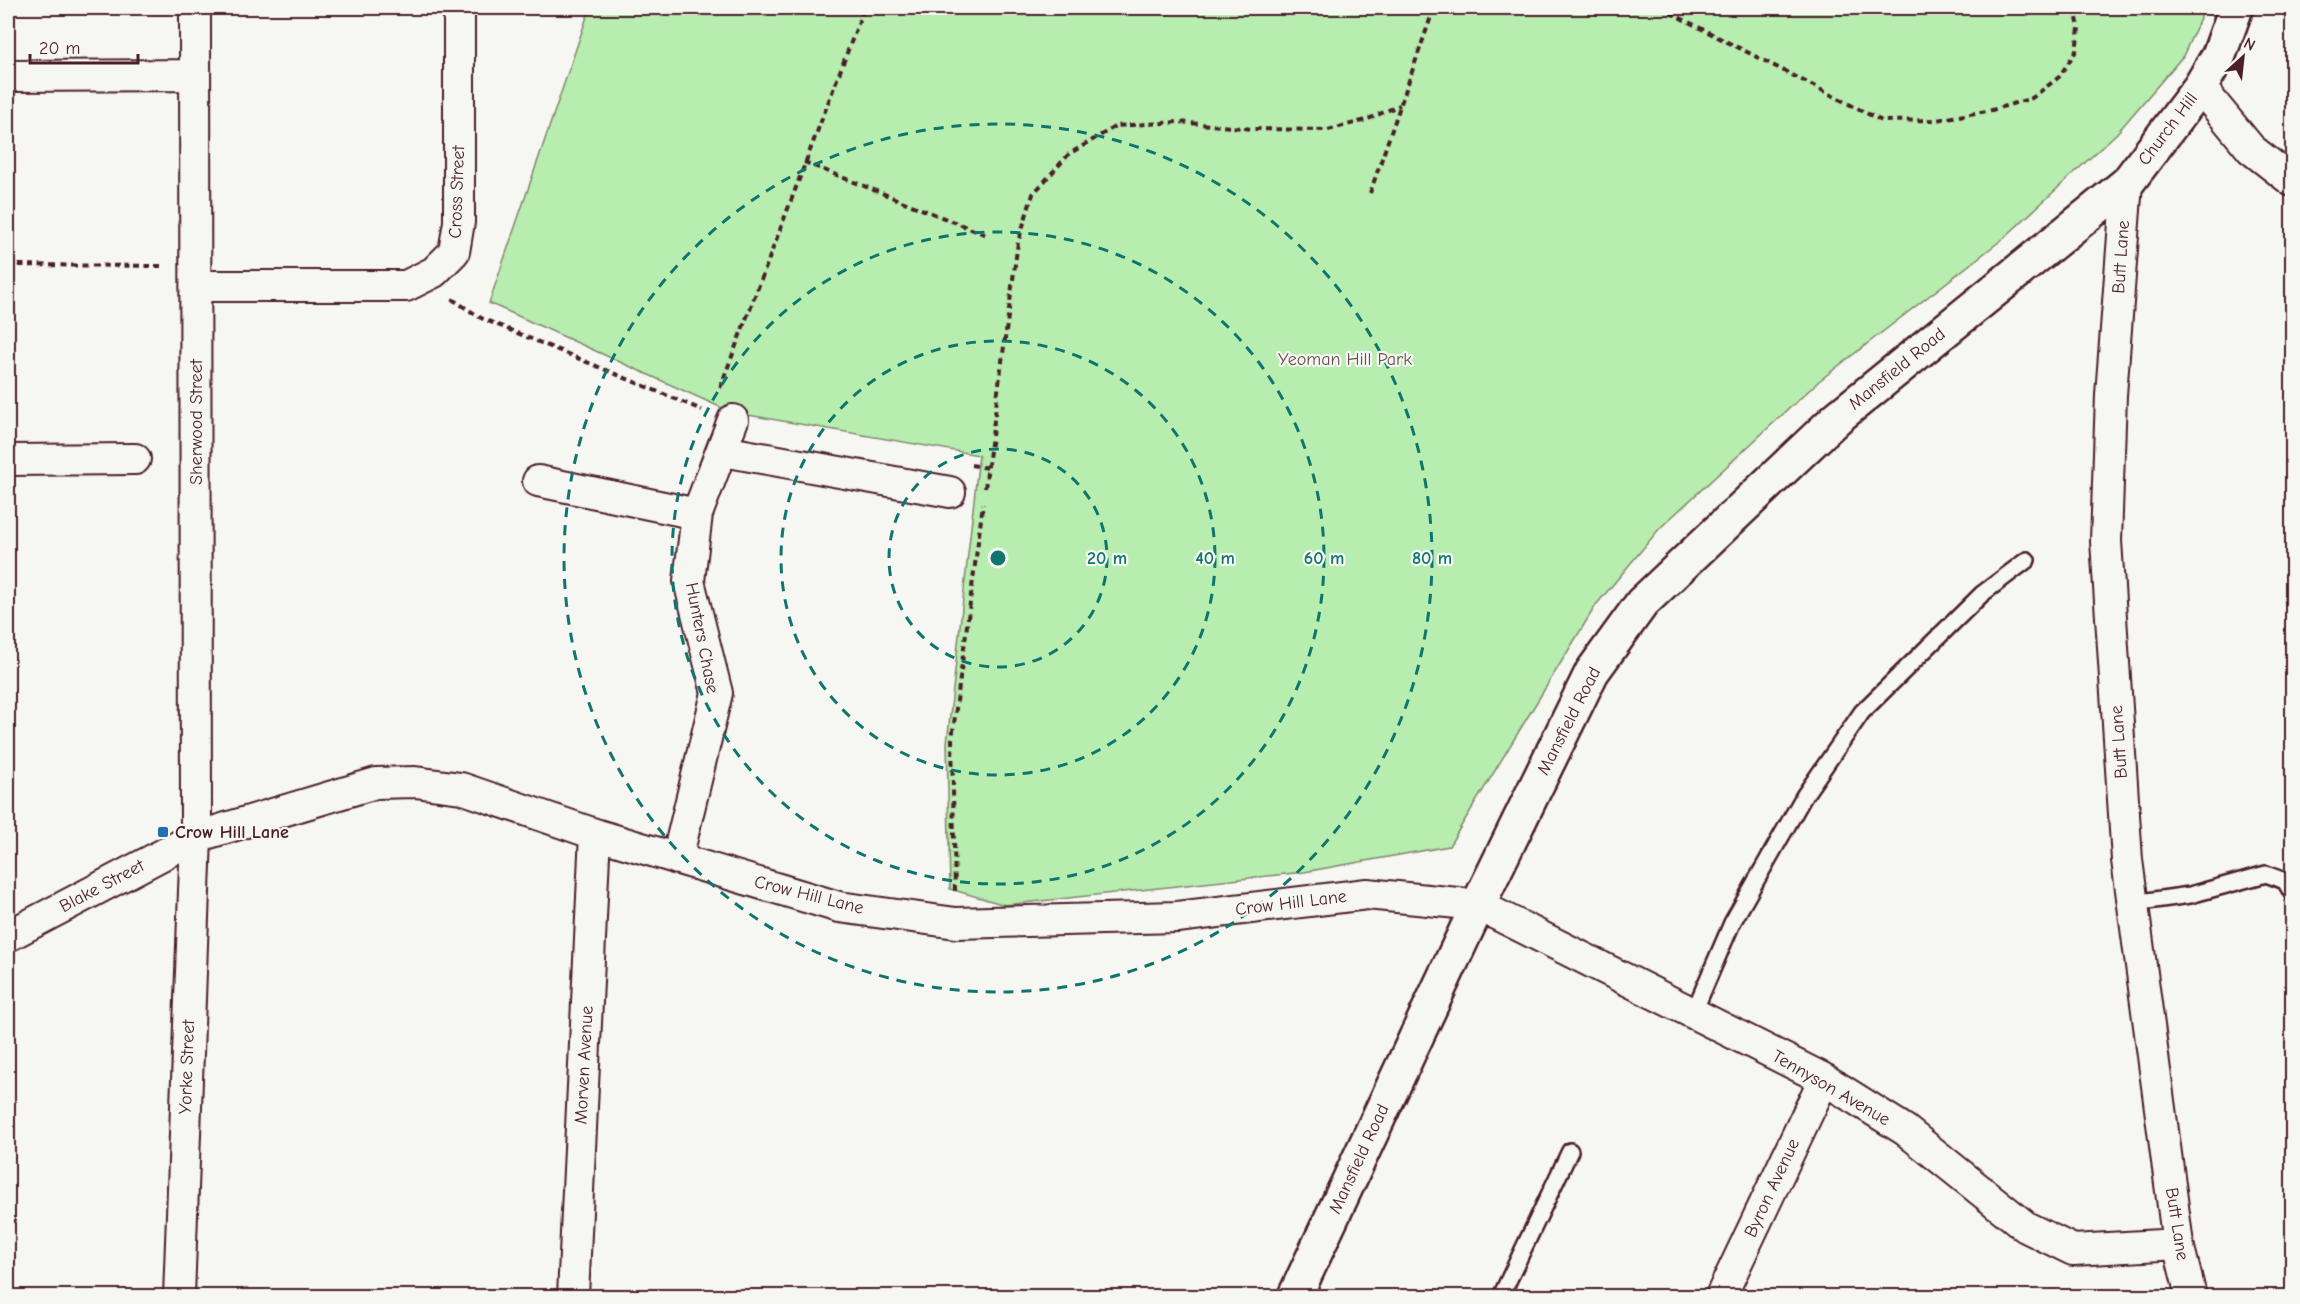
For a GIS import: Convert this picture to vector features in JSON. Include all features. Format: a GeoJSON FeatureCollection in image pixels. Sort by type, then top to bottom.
{"type":"FeatureCollection","features":[{"type":"Feature","properties":{"kind":"main road","name":"Church Hill"},"geometry":{"type":"LineString","coordinates":[[2127,183],[2200,87],[2219,55],[2236,8]]}},
{"type":"Feature","properties":{"kind":"main road","name":"Mansfield Road"},"geometry":{"type":"LineString","coordinates":[[1295,1296],[1478,905],[1592,672],[1642,603],[1837,418],[2127,183]]}},
{"type":"Feature","properties":{"kind":"street","name":"Sherwood Street"},"geometry":{"type":"LineString","coordinates":[[195,8],[196,837]]}},
{"type":"Feature","properties":{"kind":"street","name":"Cross Street"},"geometry":{"type":"LineString","coordinates":[[196,276],[406,286],[434,272],[454,252],[459,222],[459,8]]}},
{"type":"Feature","properties":{"kind":"street"},"geometry":{"type":"LineString","coordinates":[[8,76],[194,75]]}},
{"type":"Feature","properties":{"kind":"street"},"geometry":{"type":"LineString","coordinates":[[2200,87],[2251,149],[2292,181]]}},
{"type":"Feature","properties":{"kind":"street","name":"Butt Lane"},"geometry":{"type":"LineString","coordinates":[[2127,183],[2111,394],[2106,541],[2127,860],[2178,1244],[2191,1296]]}},
{"type":"Feature","properties":{"kind":"street","name":"Hunters Chase"},"geometry":{"type":"LineString","coordinates":[[677,859],[717,693],[689,581],[698,514],[733,420]]}},
{"type":"Feature","properties":{"kind":"street"},"geometry":{"type":"LineString","coordinates":[[723,451],[950,492]]}},
{"type":"Feature","properties":{"kind":"street"},"geometry":{"type":"LineString","coordinates":[[8,460],[135,459]]}},
{"type":"Feature","properties":{"kind":"street"},"geometry":{"type":"LineString","coordinates":[[538,481],[698,514]]}},
{"type":"Feature","properties":{"kind":"street","name":"Crow Hill Lane"},"geometry":{"type":"LineString","coordinates":[[196,837],[376,783],[415,782],[461,788],[595,834],[838,907],[956,923],[1177,917],[1367,894],[1478,905]]}},
{"type":"Feature","properties":{"kind":"street","name":"Morven Avenue"},"geometry":{"type":"LineString","coordinates":[[573,1296],[595,834]]}},
{"type":"Feature","properties":{"kind":"street","name":"Blake Street"},"geometry":{"type":"LineString","coordinates":[[8,936],[196,837]]}},
{"type":"Feature","properties":{"kind":"street","name":"Yorke Street"},"geometry":{"type":"LineString","coordinates":[[179,1296],[196,837]]}},
{"type":"Feature","properties":{"kind":"street","name":"Tennyson Avenue"},"geometry":{"type":"LineString","coordinates":[[1478,905],[1824,1079],[1905,1130],[2026,1227],[2073,1250],[2178,1244]]}},
{"type":"Feature","properties":{"kind":"street","name":"Byron Avenue"},"geometry":{"type":"LineString","coordinates":[[1721,1296],[1824,1079]]}},
{"type":"Feature","properties":{"kind":"lane"},"geometry":{"type":"LineString","coordinates":[[1693,1014],[1732,923],[1804,796],[1862,712],[1969,607],[2027,560]]}},
{"type":"Feature","properties":{"kind":"lane"},"geometry":{"type":"LineString","coordinates":[[2133,903],[2190,895],[2266,874],[2286,881],[2292,893]]}},
{"type":"Feature","properties":{"kind":"lane"},"geometry":{"type":"LineString","coordinates":[[1501,1296],[1570,1151]]}},
{"type":"Feature","properties":{"kind":"path"},"geometry":{"type":"LineString","coordinates":[[718,393],[864,8]]}},
{"type":"Feature","properties":{"kind":"path"},"geometry":{"type":"LineString","coordinates":[[1370,193],[1434,8]]}},
{"type":"Feature","properties":{"kind":"path"},"geometry":{"type":"LineString","coordinates":[[1661,8],[1882,121],[1937,120],[1992,110],[2032,98],[2059,76],[2076,51],[2079,28],[2075,8]]}},
{"type":"Feature","properties":{"kind":"path"},"geometry":{"type":"LineString","coordinates":[[985,491],[1018,242],[1033,194],[1069,154],[1116,126],[1178,122],[1254,129],[1328,130],[1366,120],[1400,105]]}},
{"type":"Feature","properties":{"kind":"path"},"geometry":{"type":"LineString","coordinates":[[804,162],[989,236]]}},
{"type":"Feature","properties":{"kind":"path"},"geometry":{"type":"LineString","coordinates":[[8,265],[196,276]]}},
{"type":"Feature","properties":{"kind":"path"},"geometry":{"type":"LineString","coordinates":[[434,272],[453,301],[481,318],[710,413],[733,420]]}},
{"type":"Feature","properties":{"kind":"path"},"geometry":{"type":"LineString","coordinates":[[966,464],[988,468]]}},
{"type":"Feature","properties":{"kind":"path"},"geometry":{"type":"LineString","coordinates":[[956,923],[952,739],[983,503]]}},
{"type":"Feature","properties":{"kind":"green space","name":"Yeoman Hill Park"},"geometry":{"type":"Polygon","coordinates":[[[590,8],[2205,8],[2183,56],[2117,133],[2004,238],[1819,381],[1660,528],[1596,605],[1449,846],[1304,872],[1005,905],[950,889],[947,743],[979,455],[731,412],[489,303],[590,8]]]}},
{"type":"Feature","properties":{"kind":"place","name":"Crow Hill Lane"},"geometry":{"type":"Point","coordinates":[163,832]}}]}
